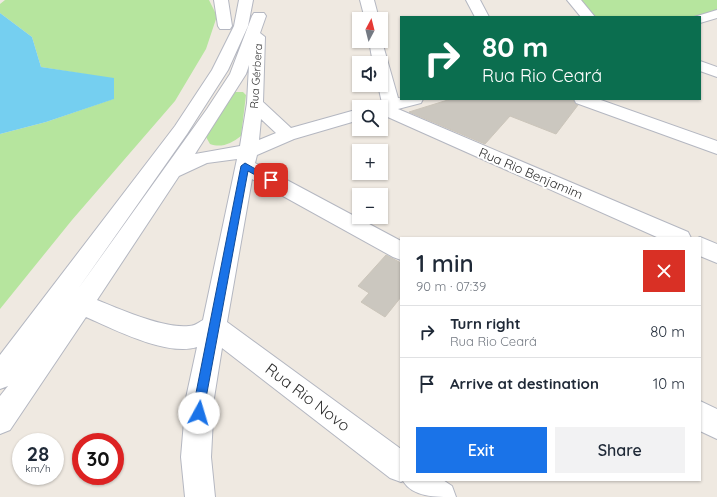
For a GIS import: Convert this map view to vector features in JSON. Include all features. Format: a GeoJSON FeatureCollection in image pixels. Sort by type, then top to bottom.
{"type":"FeatureCollection","features":[{"type":"Feature","properties":{"kind":"street"},"geometry":{"type":"LineString","coordinates":[[222,0],[225,26]]}},
{"type":"Feature","properties":{"kind":"street"},"geometry":{"type":"LineString","coordinates":[[368,0],[371,12]]}},
{"type":"Feature","properties":{"kind":"street"},"geometry":{"type":"LineString","coordinates":[[473,0],[481,16]]}},
{"type":"Feature","properties":{"kind":"street"},"geometry":{"type":"LineString","coordinates":[[574,0],[587,16]]}},
{"type":"Feature","properties":{"kind":"street"},"geometry":{"type":"LineString","coordinates":[[0,420],[82,304],[238,74],[256,5]]}},
{"type":"Feature","properties":{"kind":"street"},"geometry":{"type":"LineString","coordinates":[[0,376],[181,130],[220,70],[241,26],[256,5]]}},
{"type":"Feature","properties":{"kind":"street","name":"Rua Gérbera"},"geometry":{"type":"LineString","coordinates":[[200,497],[196,457],[200,398],[246,158],[255,103],[256,5]]}},
{"type":"Feature","properties":{"kind":"street"},"geometry":{"type":"LineString","coordinates":[[701,19],[717,14]]}},
{"type":"Feature","properties":{"kind":"street"},"geometry":{"type":"LineString","coordinates":[[377,48],[383,100]]}},
{"type":"Feature","properties":{"kind":"street"},"geometry":{"type":"LineString","coordinates":[[701,66],[717,72]]}},
{"type":"Feature","properties":{"kind":"street"},"geometry":{"type":"LineString","coordinates":[[388,106],[411,100]]}},
{"type":"Feature","properties":{"kind":"street"},"geometry":{"type":"LineString","coordinates":[[585,100],[717,148]]}},
{"type":"Feature","properties":{"kind":"street"},"geometry":{"type":"LineString","coordinates":[[255,103],[288,135]]}},
{"type":"Feature","properties":{"kind":"street","name":"Rua Rio Benjamim"},"geometry":{"type":"LineString","coordinates":[[388,109],[678,237]]}},
{"type":"Feature","properties":{"kind":"street"},"geometry":{"type":"LineString","coordinates":[[246,158],[288,135],[352,116]]}},
{"type":"Feature","properties":{"kind":"street"},"geometry":{"type":"LineString","coordinates":[[172,173],[191,161],[202,157],[246,158],[400,250]]}},
{"type":"Feature","properties":{"kind":"street"},"geometry":{"type":"LineString","coordinates":[[701,246],[717,254]]}},
{"type":"Feature","properties":{"kind":"street"},"geometry":{"type":"LineString","coordinates":[[82,304],[110,316],[164,335],[188,338],[214,327]]}},
{"type":"Feature","properties":{"kind":"street","name":"Rua Rio Novo"},"geometry":{"type":"LineString","coordinates":[[214,327],[400,466]]}},
{"type":"Feature","properties":{"kind":"street"},"geometry":{"type":"LineString","coordinates":[[701,416],[717,425]]}},
{"type":"Feature","properties":{"kind":"street"},"geometry":{"type":"LineString","coordinates":[[419,481],[441,497]]}},
{"type":"Feature","properties":{"kind":"green space"},"geometry":{"type":"Polygon","coordinates":[[[5,0],[209,0],[217,16],[206,49],[175,101],[72,220],[0,309],[0,134],[46,122],[113,99],[114,79],[41,67],[32,37],[0,13],[0,4],[5,0]]]}},
{"type":"Feature","properties":{"kind":"green space"},"geometry":{"type":"Polygon","coordinates":[[[574,0],[717,0],[717,14],[701,17],[587,16],[574,0]]]}},
{"type":"Feature","properties":{"kind":"green space"},"geometry":{"type":"Polygon","coordinates":[[[235,92],[243,92],[246,95],[241,136],[226,144],[218,146],[210,144],[206,137],[206,133],[235,92]]]}},
{"type":"Feature","properties":{"kind":"water"},"geometry":{"type":"Polygon","coordinates":[[[0,13],[32,37],[41,67],[114,78],[114,99],[46,122],[0,134],[0,13]]]}},
{"type":"Feature","properties":{"kind":"building"},"geometry":{"type":"Polygon","coordinates":[[[448,100],[573,100],[575,104],[578,105],[556,134],[510,116],[485,144],[409,112],[448,100]]]}},
{"type":"Feature","properties":{"kind":"building"},"geometry":{"type":"Polygon","coordinates":[[[386,255],[400,262],[400,298],[385,317],[361,302],[369,293],[358,286],[386,255]]]}},
{"type":"Feature","properties":{"kind":"route"},"geometry":{"type":"LineString","coordinates":[[199,413],[200,398],[245,166],[271,180]]}}]}
